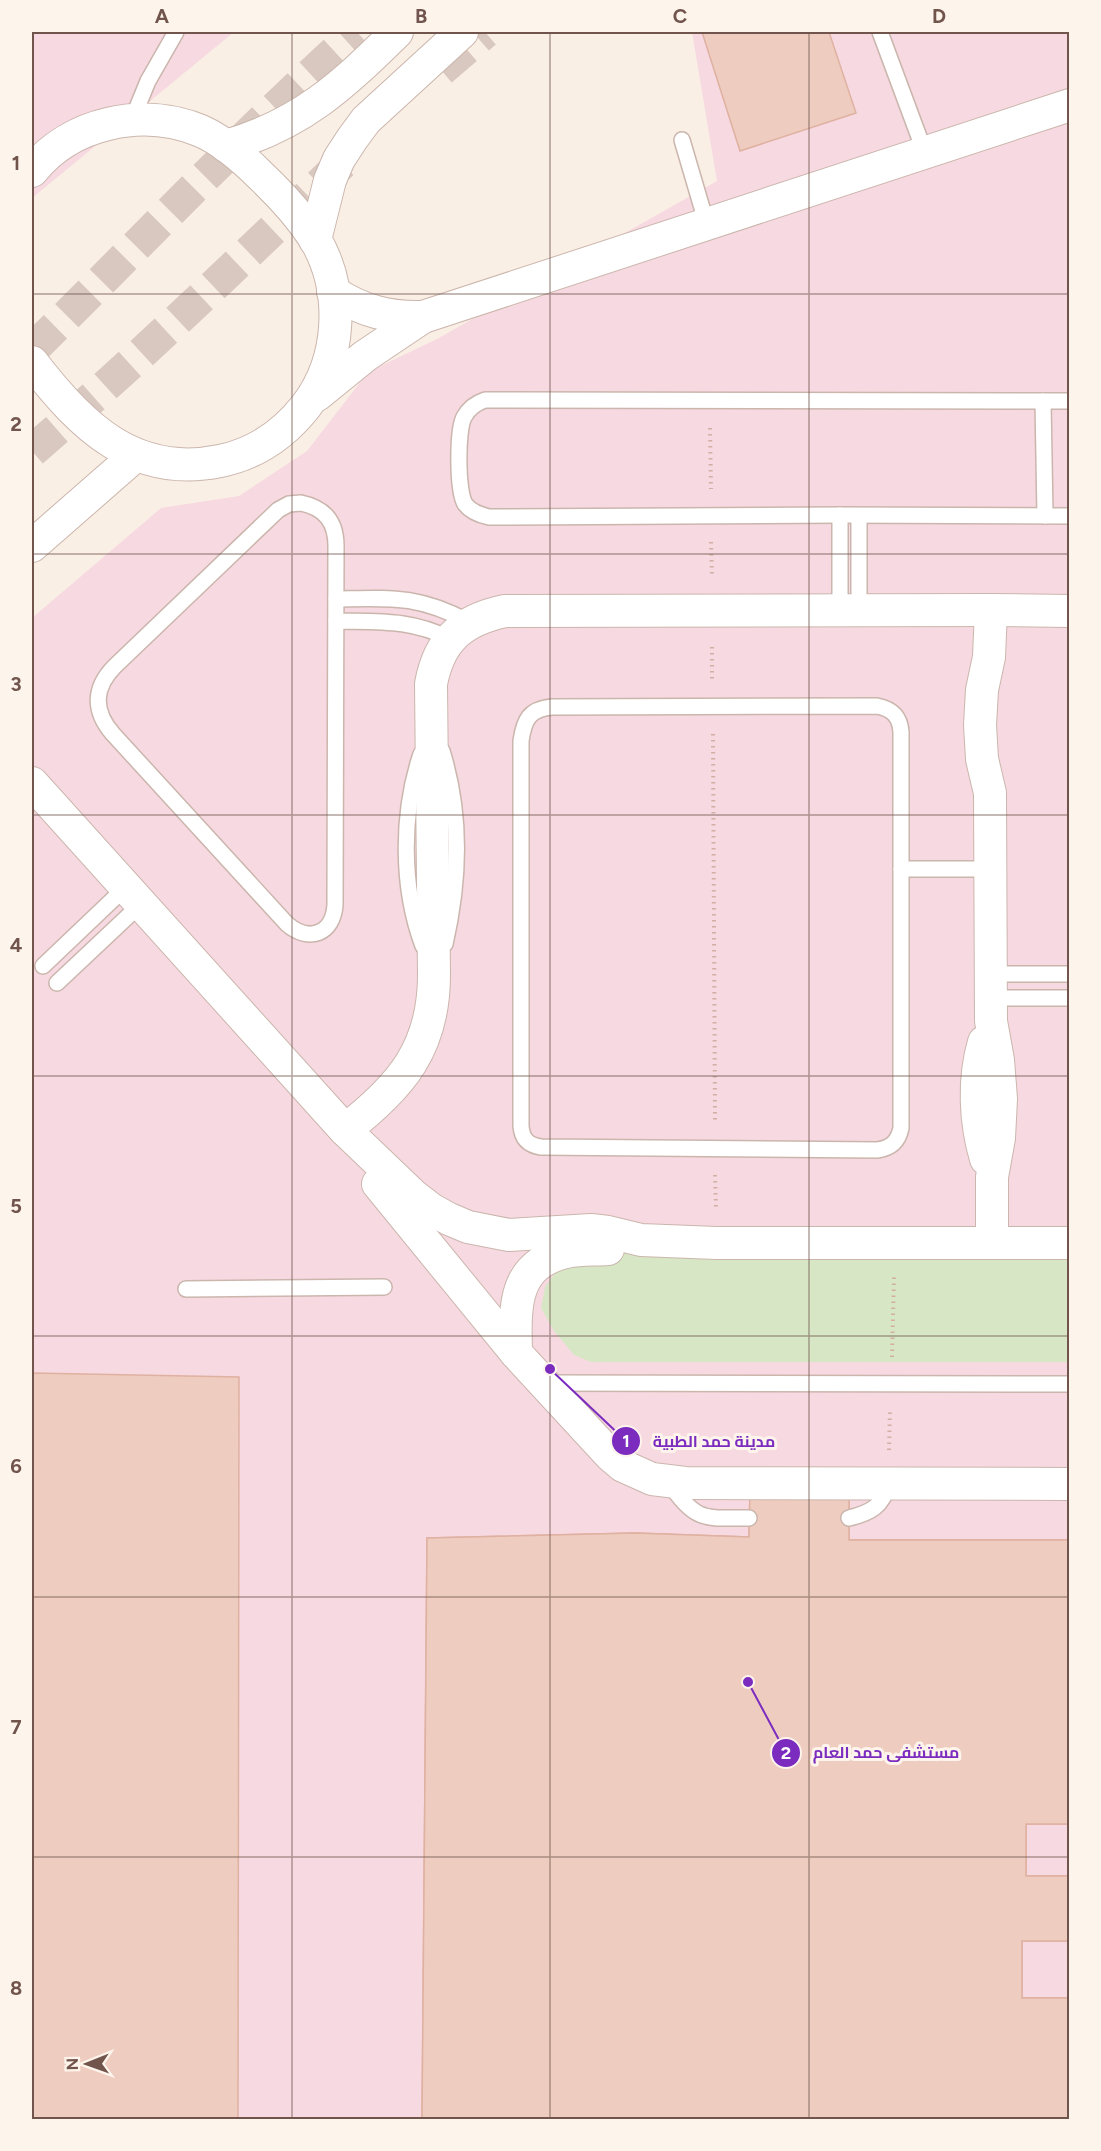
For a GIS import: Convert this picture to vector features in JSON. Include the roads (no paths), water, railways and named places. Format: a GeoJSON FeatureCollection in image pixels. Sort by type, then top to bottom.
{"type":"FeatureCollection","features":[{"type":"Feature","properties":{"kind":"street"},"geometry":{"type":"LineString","coordinates":[[225,146],[253,138],[309,110],[357,71],[396,32]]}},
{"type":"Feature","properties":{"kind":"street"},"geometry":{"type":"LineString","coordinates":[[315,240],[330,180],[352,138],[366,120],[462,32]]}},
{"type":"Feature","properties":{"kind":"street"},"geometry":{"type":"LineString","coordinates":[[311,399],[365,356],[423,317],[1070,105]]}},
{"type":"Feature","properties":{"kind":"street"},"geometry":{"type":"LineString","coordinates":[[32,171],[52,151],[70,138],[100,126],[132,120],[168,122],[202,132],[251,166],[275,189],[315,240],[329,274],[336,314],[335,337],[326,369],[311,399],[296,419],[277,436],[256,449],[209,464],[160,463],[136,456],[97,433],[32,362]]}},
{"type":"Feature","properties":{"kind":"street"},"geometry":{"type":"LineString","coordinates":[[333,292],[350,302],[385,316],[423,317]]}},
{"type":"Feature","properties":{"kind":"street"},"geometry":{"type":"LineString","coordinates":[[32,546],[136,456]]}},
{"type":"Feature","properties":{"kind":"street"},"geometry":{"type":"LineString","coordinates":[[991,610],[989,657],[998,690],[1001,725],[999,759],[990,793],[991,998],[1001,1099],[999,1138],[992,1177],[992,1243]]}},
{"type":"Feature","properties":{"kind":"street"},"geometry":{"type":"LineString","coordinates":[[345,1130],[395,1086],[421,1046],[429,1023],[434,999],[431,684],[434,668],[460,630],[486,615],[505,611],[1070,611]]}},
{"type":"Feature","properties":{"kind":"street"},"geometry":{"type":"LineString","coordinates":[[32,783],[345,1130],[414,1196],[431,1209],[468,1227],[509,1234],[591,1230],[641,1240],[716,1243],[1070,1243]]}},
{"type":"Feature","properties":{"kind":"street"},"geometry":{"type":"LineString","coordinates":[[345,1130],[353,1150],[365,1169],[516,1353],[610,1455],[637,1473],[668,1482],[1070,1484]]}},
{"type":"Feature","properties":{"kind":"street"},"geometry":{"type":"LineString","coordinates":[[516,1353],[517,1301],[528,1274],[539,1264],[565,1253],[610,1248],[641,1240]]}},
{"type":"Feature","properties":{"kind":"lane"},"geometry":{"type":"LineString","coordinates":[[132,120],[148,81],[176,32]]}},
{"type":"Feature","properties":{"kind":"lane"},"geometry":{"type":"LineString","coordinates":[[880,32],[925,153]]}},
{"type":"Feature","properties":{"kind":"lane"},"geometry":{"type":"LineString","coordinates":[[682,140],[706,225]]}},
{"type":"Feature","properties":{"kind":"lane"},"geometry":{"type":"LineString","coordinates":[[1070,401],[485,400],[476,403],[469,410],[460,427],[460,484],[465,503],[479,515],[489,517],[1070,516]]}},
{"type":"Feature","properties":{"kind":"lane"},"geometry":{"type":"LineString","coordinates":[[1043,401],[1045,516]]}},
{"type":"Feature","properties":{"kind":"lane"},"geometry":{"type":"LineString","coordinates":[[301,503],[313,506],[331,521],[336,533],[336,599],[334,916],[328,926],[319,933],[307,935],[296,932],[287,924],[104,724],[99,713],[98,700],[100,687],[106,675],[278,510],[289,504],[301,503]]}},
{"type":"Feature","properties":{"kind":"lane"},"geometry":{"type":"LineString","coordinates":[[840,515],[850,611]]}},
{"type":"Feature","properties":{"kind":"lane"},"geometry":{"type":"LineString","coordinates":[[850,611],[860,516]]}},
{"type":"Feature","properties":{"kind":"lane"},"geometry":{"type":"LineString","coordinates":[[336,599],[407,599],[428,603],[460,630]]}},
{"type":"Feature","properties":{"kind":"lane"},"geometry":{"type":"LineString","coordinates":[[336,621],[401,622],[435,631],[460,630]]}},
{"type":"Feature","properties":{"kind":"lane"},"geometry":{"type":"LineString","coordinates":[[877,706],[892,711],[900,724],[901,732],[901,869],[901,1128],[900,1137],[894,1144],[878,1150],[541,1147],[527,1143],[522,1135],[521,1126],[521,741],[525,720],[532,713],[541,708],[877,706]]}},
{"type":"Feature","properties":{"kind":"lane"},"geometry":{"type":"LineString","coordinates":[[901,869],[990,869]]}},
{"type":"Feature","properties":{"kind":"lane"},"geometry":{"type":"LineString","coordinates":[[43,966],[133,895]]}},
{"type":"Feature","properties":{"kind":"lane"},"geometry":{"type":"LineString","coordinates":[[57,983],[133,895]]}},
{"type":"Feature","properties":{"kind":"lane"},"geometry":{"type":"LineString","coordinates":[[991,998],[1070,974]]}},
{"type":"Feature","properties":{"kind":"lane"},"geometry":{"type":"LineString","coordinates":[[991,998],[1070,998]]}},
{"type":"Feature","properties":{"kind":"lane"},"geometry":{"type":"LineString","coordinates":[[186,1289],[384,1287]]}},
{"type":"Feature","properties":{"kind":"lane"},"geometry":{"type":"LineString","coordinates":[[543,1383],[1070,1384]]}},
{"type":"Feature","properties":{"kind":"lane"},"geometry":{"type":"LineString","coordinates":[[668,1482],[686,1506],[699,1514],[713,1518],[749,1518]]}},
{"type":"Feature","properties":{"kind":"lane"},"geometry":{"type":"LineString","coordinates":[[849,1518],[869,1513],[881,1502],[888,1484]]}},
{"type":"Feature","properties":{"kind":"tunnel"},"geometry":{"type":"LineString","coordinates":[[32,350],[233,149],[357,32]]}},
{"type":"Feature","properties":{"kind":"tunnel"},"geometry":{"type":"LineString","coordinates":[[441,70],[485,32]]}},
{"type":"Feature","properties":{"kind":"tunnel"},"geometry":{"type":"LineString","coordinates":[[32,451],[150,345],[342,163]]}},
{"type":"Feature","properties":{"kind":"place","name":"مدينة حمد الطبية"},"geometry":{"type":"Point","coordinates":[550,1369]}},
{"type":"Feature","properties":{"kind":"place","name":"مستشفى حمد العام"},"geometry":{"type":"Point","coordinates":[748,1682]}}]}
